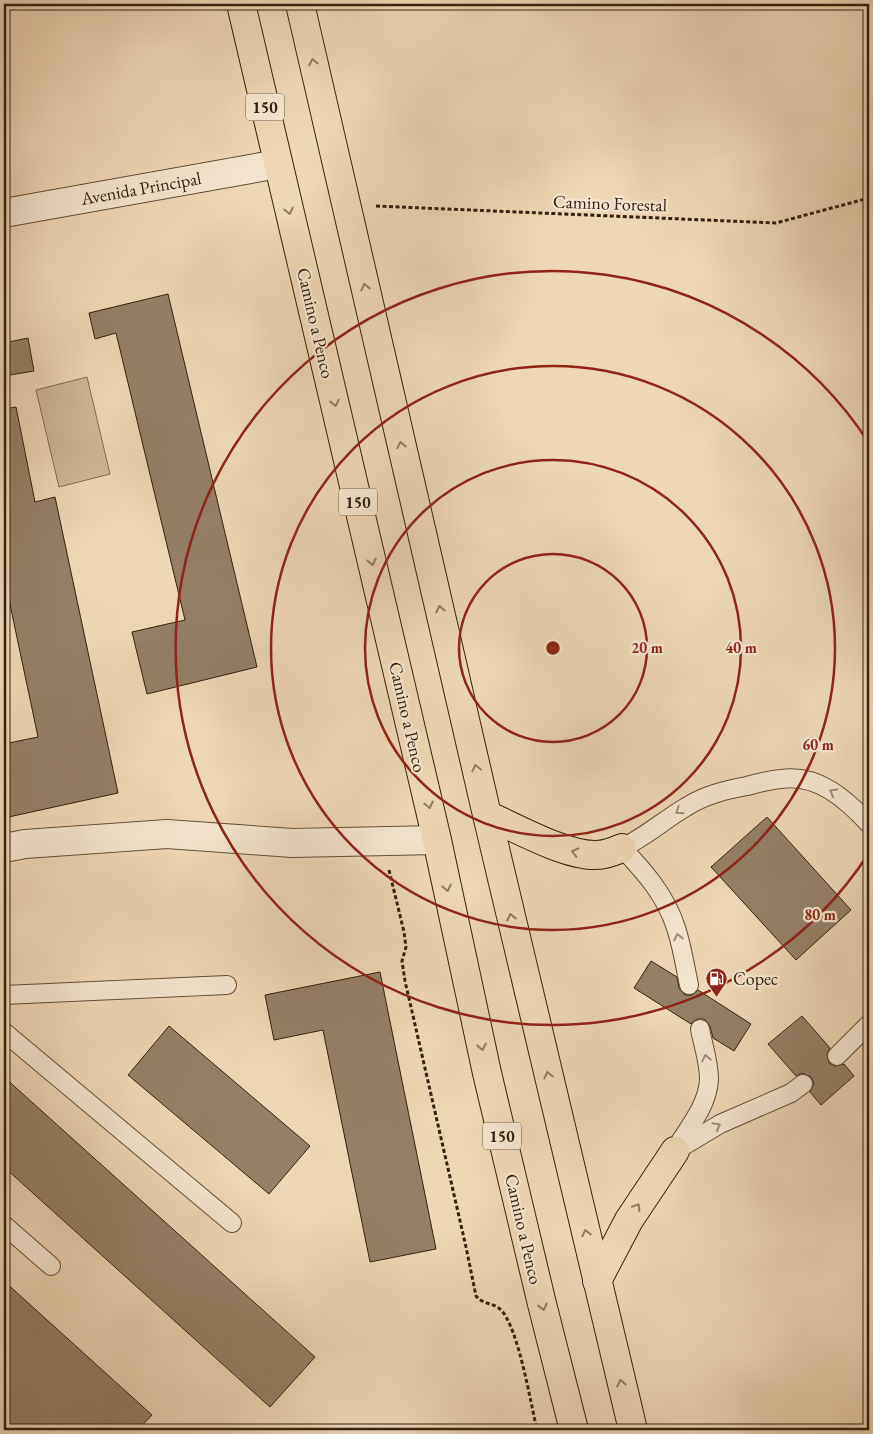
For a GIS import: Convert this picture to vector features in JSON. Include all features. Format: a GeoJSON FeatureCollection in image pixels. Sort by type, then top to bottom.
{"type":"FeatureCollection","features":[{"type":"Feature","properties":{"kind":"highway","name":"Camino a Penco"},"geometry":{"type":"LineString","coordinates":[[241,4],[437,840],[487,1073],[574,1430]]}},
{"type":"Feature","properties":{"kind":"highway"},"geometry":{"type":"LineString","coordinates":[[300,4],[487,815],[632,1430]]}},
{"type":"Feature","properties":{"kind":"highway"},"geometry":{"type":"LineString","coordinates":[[487,815],[564,850],[594,856],[603,855],[622,848]]}},
{"type":"Feature","properties":{"kind":"highway"},"geometry":{"type":"LineString","coordinates":[[597,1280],[629,1220],[675,1150]]}},
{"type":"Feature","properties":{"kind":"street","name":"Avenida Principal"},"geometry":{"type":"LineString","coordinates":[[4,213],[278,164]]}},
{"type":"Feature","properties":{"kind":"street"},"geometry":{"type":"LineString","coordinates":[[4,848],[25,844],[167,834],[292,843],[437,840]]}},
{"type":"Feature","properties":{"kind":"lane"},"geometry":{"type":"LineString","coordinates":[[689,985],[676,928],[665,902],[644,872],[622,848],[636,841],[679,811],[716,792],[782,778],[811,781],[840,795],[869,824]]}},
{"type":"Feature","properties":{"kind":"lane"},"geometry":{"type":"LineString","coordinates":[[4,995],[226,985]]}},
{"type":"Feature","properties":{"kind":"lane"},"geometry":{"type":"LineString","coordinates":[[837,1056],[869,1024]]}},
{"type":"Feature","properties":{"kind":"lane"},"geometry":{"type":"LineString","coordinates":[[675,1150],[701,1108],[707,1094],[709,1080],[708,1065],[700,1029]]}},
{"type":"Feature","properties":{"kind":"lane"},"geometry":{"type":"LineString","coordinates":[[4,1032],[232,1223]]}},
{"type":"Feature","properties":{"kind":"lane"},"geometry":{"type":"LineString","coordinates":[[675,1150],[720,1124],[791,1093],[803,1084]]}},
{"type":"Feature","properties":{"kind":"lane"},"geometry":{"type":"LineString","coordinates":[[4,1225],[51,1266]]}},
{"type":"Feature","properties":{"kind":"path","name":"Camino Forestal"},"geometry":{"type":"LineString","coordinates":[[346,205],[776,223],[869,198]]}},
{"type":"Feature","properties":{"kind":"path"},"geometry":{"type":"LineString","coordinates":[[382,841],[404,932],[406,947],[402,961],[405,981],[476,1296],[479,1300],[500,1308],[510,1324],[526,1376],[537,1430]]}},
{"type":"Feature","properties":{"kind":"shaded area"},"geometry":{"type":"Polygon","coordinates":[[[87,377],[110,474],[59,487],[36,390],[87,377]]]}},
{"type":"Feature","properties":{"kind":"building"},"geometry":{"type":"Polygon","coordinates":[[[168,294],[257,667],[147,694],[132,632],[185,620],[116,333],[95,339],[89,313],[168,294]]]}},
{"type":"Feature","properties":{"kind":"building"},"geometry":{"type":"Polygon","coordinates":[[[28,338],[34,371],[4,376],[4,343],[28,338]]]}},
{"type":"Feature","properties":{"kind":"building"},"geometry":{"type":"Polygon","coordinates":[[[16,407],[35,502],[55,497],[118,793],[4,818],[4,744],[38,737],[4,576],[4,409],[16,407]]]}},
{"type":"Feature","properties":{"kind":"building"},"geometry":{"type":"Polygon","coordinates":[[[767,817],[851,910],[796,960],[711,867],[767,817]]]}},
{"type":"Feature","properties":{"kind":"building"},"geometry":{"type":"Polygon","coordinates":[[[651,961],[677,977],[679,988],[685,995],[692,995],[698,990],[751,1024],[734,1051],[713,1038],[710,1026],[704,1019],[697,1019],[691,1024],[634,988],[651,961]]]}},
{"type":"Feature","properties":{"kind":"building"},"geometry":{"type":"Polygon","coordinates":[[[380,972],[436,1249],[370,1262],[323,1030],[274,1040],[265,995],[380,972]]]}},
{"type":"Feature","properties":{"kind":"building"},"geometry":{"type":"Polygon","coordinates":[[[802,1016],[830,1048],[827,1054],[829,1063],[835,1066],[844,1064],[854,1076],[821,1105],[810,1092],[814,1083],[811,1077],[802,1073],[796,1076],[768,1044],[802,1016]]]}},
{"type":"Feature","properties":{"kind":"building"},"geometry":{"type":"Polygon","coordinates":[[[169,1026],[310,1146],[269,1194],[128,1075],[169,1026]]]}},
{"type":"Feature","properties":{"kind":"building"},"geometry":{"type":"Polygon","coordinates":[[[4,1077],[315,1357],[270,1407],[4,1167],[4,1077]]]}},
{"type":"Feature","properties":{"kind":"building"},"geometry":{"type":"Polygon","coordinates":[[[4,1281],[152,1415],[138,1430],[4,1430],[4,1281]]]}},
{"type":"Feature","properties":{"kind":"place","name":"Copec"},"geometry":{"type":"Point","coordinates":[717,997]}}]}
